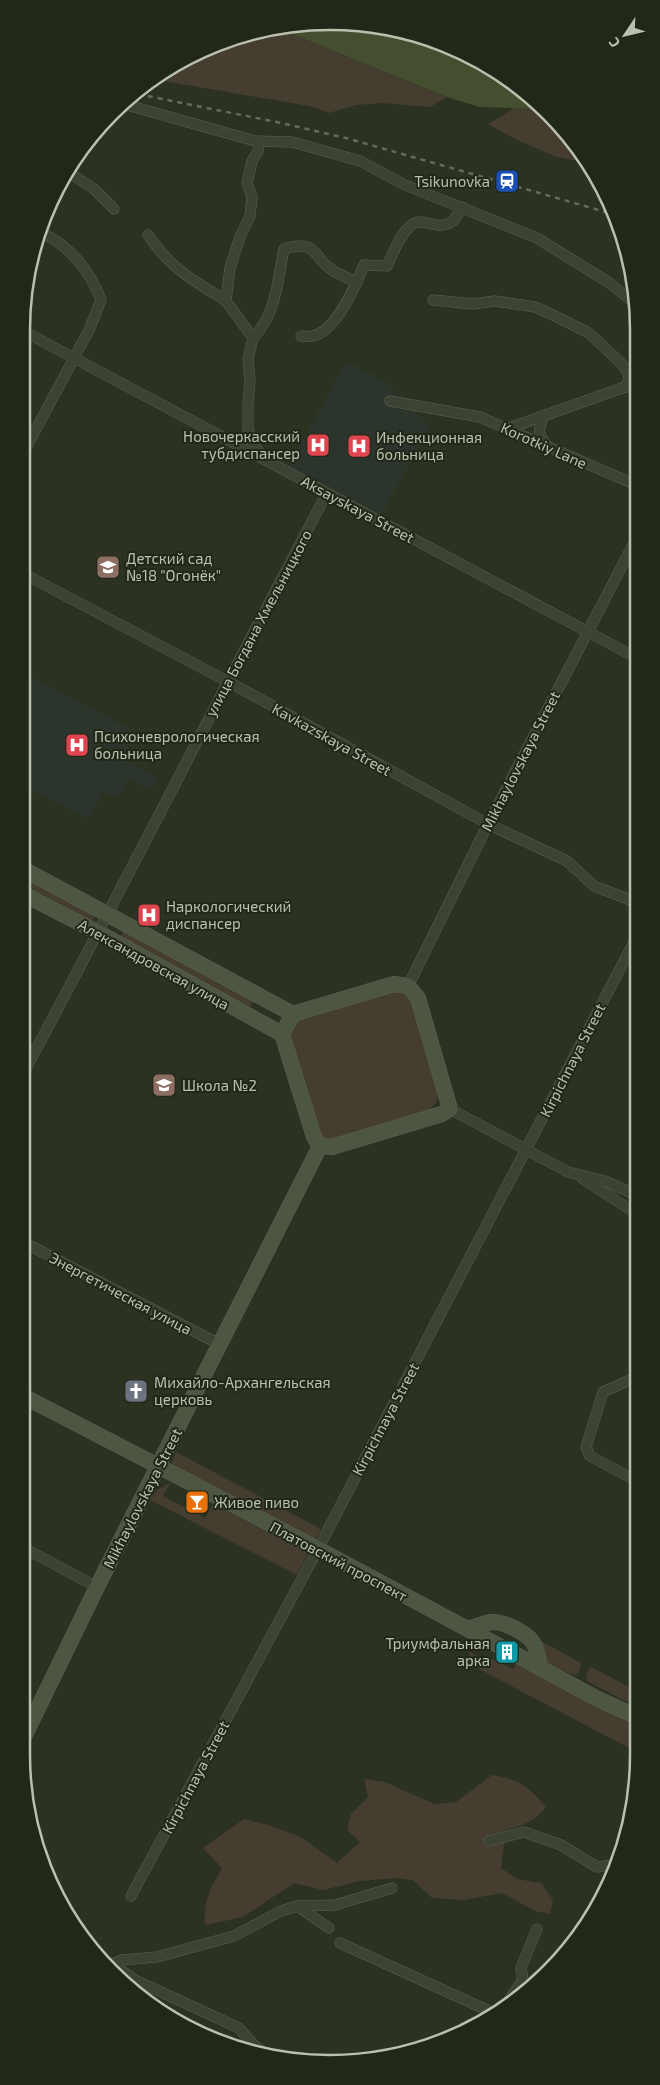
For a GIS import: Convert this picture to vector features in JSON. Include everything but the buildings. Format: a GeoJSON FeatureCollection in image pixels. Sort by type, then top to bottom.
{"type":"FeatureCollection","features":[{"type":"Feature","properties":{"kind":"street"},"geometry":{"type":"LineString","coordinates":[[130,106],[259,141],[292,142],[360,161],[403,184],[537,238],[608,282],[628,297]]}},
{"type":"Feature","properties":{"kind":"street"},"geometry":{"type":"LineString","coordinates":[[226,301],[230,268],[240,237],[250,216],[252,197],[247,183],[252,160],[258,151],[259,141]]}},
{"type":"Feature","properties":{"kind":"street"},"geometry":{"type":"LineString","coordinates":[[73,175],[94,189],[114,210]]}},
{"type":"Feature","properties":{"kind":"street"},"geometry":{"type":"LineString","coordinates":[[301,336],[314,336],[331,325],[357,282],[364,265],[387,266],[404,233],[415,223],[423,221],[437,226],[447,223],[453,221],[462,208]]}},
{"type":"Feature","properties":{"kind":"street"},"geometry":{"type":"LineString","coordinates":[[30,439],[89,330],[101,300],[95,284],[69,251],[46,235]]}},
{"type":"Feature","properties":{"kind":"street"},"geometry":{"type":"LineString","coordinates":[[148,235],[161,254],[177,269],[226,301],[253,338]]}},
{"type":"Feature","properties":{"kind":"street"},"geometry":{"type":"LineString","coordinates":[[269,463],[253,444],[248,429],[250,382],[248,360],[253,338],[261,329],[273,308],[284,249],[297,245],[312,249],[331,269],[357,282]]}},
{"type":"Feature","properties":{"kind":"street"},"geometry":{"type":"LineString","coordinates":[[433,300],[473,304],[495,302],[535,307],[547,312],[589,333],[624,365],[629,380],[625,387]]}},
{"type":"Feature","properties":{"kind":"street","name":"Aksayskaya Street"},"geometry":{"type":"LineString","coordinates":[[30,336],[630,654]]}},
{"type":"Feature","properties":{"kind":"street"},"geometry":{"type":"LineString","coordinates":[[506,428],[630,387]]}},
{"type":"Feature","properties":{"kind":"street","name":"Korotkiy Lane"},"geometry":{"type":"LineString","coordinates":[[390,401],[480,417],[630,482]]}},
{"type":"Feature","properties":{"kind":"street"},"geometry":{"type":"LineString","coordinates":[[544,415],[538,430],[540,437],[547,447]]}},
{"type":"Feature","properties":{"kind":"street","name":"улица Богдана Хмельницкого"},"geometry":{"type":"LineString","coordinates":[[30,1061],[109,914],[227,681],[327,493]]}},
{"type":"Feature","properties":{"kind":"street","name":"Mikhaylovskaya Street"},"geometry":{"type":"LineString","coordinates":[[408,986],[586,631],[630,549]]}},
{"type":"Feature","properties":{"kind":"street","name":"Kavkazskaya Street"},"geometry":{"type":"LineString","coordinates":[[30,577],[227,681],[488,824],[567,861],[594,886],[630,900]]}},
{"type":"Feature","properties":{"kind":"street","name":"Александровская улица"},"geometry":{"type":"LineString","coordinates":[[30,873],[293,1014]]}},
{"type":"Feature","properties":{"kind":"street","name":"Александровская улица"},"geometry":{"type":"LineString","coordinates":[[30,898],[99,933],[282,1034]]}},
{"type":"Feature","properties":{"kind":"street","name":"Kirpichnaya Street"},"geometry":{"type":"LineString","coordinates":[[131,1896],[318,1549],[630,950]]}},
{"type":"Feature","properties":{"kind":"street"},"geometry":{"type":"LineString","coordinates":[[450,1109],[442,1114],[354,1141],[332,1147],[320,1146],[314,1136],[282,1034],[293,1014],[394,984],[408,986],[418,998],[450,1109],[573,1173],[630,1209]]}},
{"type":"Feature","properties":{"kind":"street","name":"Mikhaylovskaya Street"},"geometry":{"type":"LineString","coordinates":[[30,1725],[219,1344],[320,1146]]}},
{"type":"Feature","properties":{"kind":"street"},"geometry":{"type":"LineString","coordinates":[[573,1173],[605,1182],[630,1192]]}},
{"type":"Feature","properties":{"kind":"street","name":"Энергетическая улица"},"geometry":{"type":"LineString","coordinates":[[30,1246],[219,1344]]}},
{"type":"Feature","properties":{"kind":"street"},"geometry":{"type":"LineString","coordinates":[[630,1380],[603,1392],[586,1447],[590,1456],[630,1477]]}},
{"type":"Feature","properties":{"kind":"street"},"geometry":{"type":"LineString","coordinates":[[30,1393],[102,1430],[158,1467]]}},
{"type":"Feature","properties":{"kind":"street","name":"Платовский проспект"},"geometry":{"type":"LineString","coordinates":[[30,1400],[318,1549],[596,1698],[630,1714]]}},
{"type":"Feature","properties":{"kind":"street"},"geometry":{"type":"LineString","coordinates":[[30,1551],[98,1587]]}},
{"type":"Feature","properties":{"kind":"street"},"geometry":{"type":"LineString","coordinates":[[468,1629],[492,1622],[512,1627],[530,1637],[536,1647],[537,1659],[542,1669]]}},
{"type":"Feature","properties":{"kind":"street"},"geometry":{"type":"LineString","coordinates":[[489,1841],[524,1832],[561,1845],[597,1867],[609,1865]]}},
{"type":"Feature","properties":{"kind":"street"},"geometry":{"type":"LineString","coordinates":[[113,1962],[157,1957],[234,1936],[281,1911],[297,1906],[335,1905],[392,1888]]}},
{"type":"Feature","properties":{"kind":"street"},"geometry":{"type":"LineString","coordinates":[[297,1906],[329,1928]]}},
{"type":"Feature","properties":{"kind":"street"},"geometry":{"type":"LineString","coordinates":[[517,1990],[523,1980],[521,1968],[537,1929]]}},
{"type":"Feature","properties":{"kind":"street"},"geometry":{"type":"LineString","coordinates":[[340,1943],[489,2009]]}},
{"type":"Feature","properties":{"kind":"street"},"geometry":{"type":"LineString","coordinates":[[117,1962],[135,1980],[239,2028],[254,2045]]}},
{"type":"Feature","properties":{"kind":"shaded area"},"geometry":{"type":"Polygon","coordinates":[[[330,30],[350,31],[408,40],[445,53],[480,70],[513,92],[533,109],[480,107],[447,97],[290,33],[330,30]]]}},
{"type":"Feature","properties":{"kind":"shaded area"},"geometry":{"type":"Polygon","coordinates":[[[290,33],[447,97],[430,107],[382,103],[356,105],[329,113],[314,107],[163,81],[180,70],[215,53],[252,40],[290,33]]]}},
{"type":"Feature","properties":{"kind":"shaded area"},"geometry":{"type":"Polygon","coordinates":[[[516,107],[532,108],[556,132],[577,160],[557,157],[515,139],[488,124],[516,107]]]}},
{"type":"Feature","properties":{"kind":"shaded area","name":"Инфекционная больница"},"geometry":{"type":"Polygon","coordinates":[[[346,361],[382,379],[430,425],[382,515],[288,467],[346,361]]]}},
{"type":"Feature","properties":{"kind":"shaded area","name":"Психоневрологическая больница"},"geometry":{"type":"Polygon","coordinates":[[[33,677],[136,732],[122,758],[158,777],[151,791],[128,779],[118,799],[103,792],[88,820],[30,790],[30,681],[33,677]]]}},
{"type":"Feature","properties":{"kind":"shaded area"},"geometry":{"type":"Polygon","coordinates":[[[30,881],[96,914],[90,923],[30,892],[30,881]]]}},
{"type":"Feature","properties":{"kind":"shaded area","name":"Наркологический диспансер"},"geometry":{"type":"Polygon","coordinates":[[[141,901],[165,914],[157,930],[132,917],[141,901]]]}},
{"type":"Feature","properties":{"kind":"shaded area"},"geometry":{"type":"Polygon","coordinates":[[[124,930],[255,999],[247,1012],[119,940],[124,930]]]}},
{"type":"Feature","properties":{"kind":"shaded area"},"geometry":{"type":"Polygon","coordinates":[[[393,990],[404,994],[413,1004],[437,1091],[437,1101],[427,1113],[335,1140],[322,1139],[290,1052],[290,1027],[303,1016],[393,990]]]}},
{"type":"Feature","properties":{"kind":"shaded area"},"geometry":{"type":"Polygon","coordinates":[[[176,1452],[321,1529],[315,1540],[171,1465],[176,1452]]]}},
{"type":"Feature","properties":{"kind":"shaded area"},"geometry":{"type":"Polygon","coordinates":[[[170,1483],[163,1496],[205,1518],[213,1504],[308,1553],[297,1575],[150,1500],[157,1490],[170,1483]]]}},
{"type":"Feature","properties":{"kind":"shaded area"},"geometry":{"type":"Polygon","coordinates":[[[536,1638],[581,1663],[579,1672],[575,1675],[570,1674],[546,1662],[546,1658],[536,1638]]]}},
{"type":"Feature","properties":{"kind":"shaded area"},"geometry":{"type":"Polygon","coordinates":[[[470,1652],[486,1661],[493,1659],[513,1669],[517,1662],[630,1721],[630,1748],[466,1662],[470,1652]]]}},
{"type":"Feature","properties":{"kind":"shaded area"},"geometry":{"type":"Polygon","coordinates":[[[591,1667],[630,1687],[630,1703],[587,1681],[586,1675],[591,1667]]]}},
{"type":"Feature","properties":{"kind":"shaded area"},"geometry":{"type":"Polygon","coordinates":[[[492,1775],[516,1781],[534,1794],[546,1807],[533,1820],[506,1830],[501,1868],[517,1879],[541,1883],[553,1900],[550,1914],[535,1911],[502,1893],[464,1900],[432,1898],[413,1880],[398,1878],[360,1881],[323,1890],[294,1883],[243,1917],[205,1925],[205,1909],[208,1895],[222,1868],[203,1848],[244,1819],[269,1825],[301,1837],[337,1863],[360,1842],[347,1830],[351,1814],[368,1797],[364,1779],[385,1782],[434,1804],[456,1802],[492,1775]]]}},
{"type":"Feature","properties":{"kind":"railway"},"geometry":{"type":"LineString","coordinates":[[143,95],[346,138],[606,212]]}},
{"type":"Feature","properties":{"kind":"place","name":"Tsikunovka"},"geometry":{"type":"Point","coordinates":[507,181]}},
{"type":"Feature","properties":{"kind":"place","name":"Новочеркасский тубдиспансер"},"geometry":{"type":"Point","coordinates":[318,445]}},
{"type":"Feature","properties":{"kind":"place","name":"Инфекционная больница"},"geometry":{"type":"Point","coordinates":[359,446]}},
{"type":"Feature","properties":{"kind":"place","name":"Детский сад №18 \"Огонёк\""},"geometry":{"type":"Point","coordinates":[108,567]}},
{"type":"Feature","properties":{"kind":"place","name":"Психоневрологическая больница"},"geometry":{"type":"Point","coordinates":[77,745]}},
{"type":"Feature","properties":{"kind":"place","name":"Наркологический диспансер"},"geometry":{"type":"Point","coordinates":[149,915]}},
{"type":"Feature","properties":{"kind":"place","name":"Школа №2"},"geometry":{"type":"Point","coordinates":[164,1085]}},
{"type":"Feature","properties":{"kind":"place","name":"Михайло-Архангельская церковь"},"geometry":{"type":"Point","coordinates":[136,1391]}},
{"type":"Feature","properties":{"kind":"place","name":"Живое пиво"},"geometry":{"type":"Point","coordinates":[197,1502]}},
{"type":"Feature","properties":{"kind":"place","name":"Триумфальная арка"},"geometry":{"type":"Point","coordinates":[507,1652]}}]}
